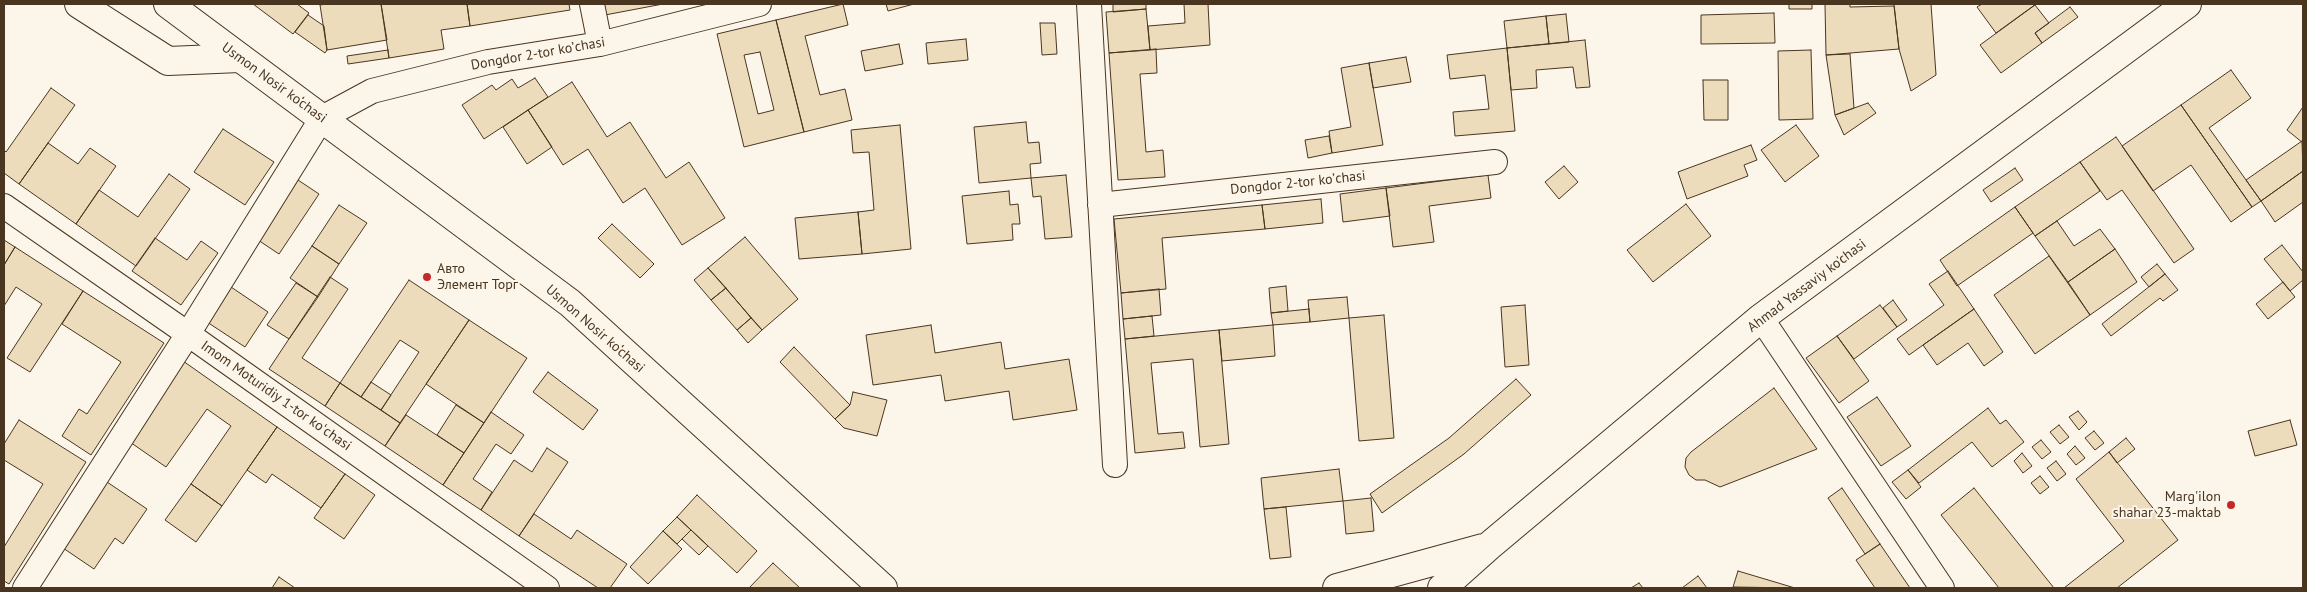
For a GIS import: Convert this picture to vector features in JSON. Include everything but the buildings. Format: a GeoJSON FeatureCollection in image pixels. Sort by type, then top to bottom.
{"type":"FeatureCollection","features":[{"type":"Feature","properties":{"kind":"main road"},"geometry":{"type":"LineString","coordinates":[[79,4],[168,61],[240,58]]}},
{"type":"Feature","properties":{"kind":"main road","name":"Usmon Nosir ko‘chasi"},"geometry":{"type":"LineString","coordinates":[[168,4],[570,303],[883,588]]}},
{"type":"Feature","properties":{"kind":"main road","name":"Ahmad Yassaviy ko'chasi"},"geometry":{"type":"LineString","coordinates":[[1442,588],[1489,546],[1761,318],[2187,4]]}},
{"type":"Feature","properties":{"kind":"main road"},"geometry":{"type":"LineString","coordinates":[[1337,588],[1489,546]]}},
{"type":"Feature","properties":{"kind":"main road"},"geometry":{"type":"LineString","coordinates":[[1458,588],[1489,546]]}},
{"type":"Feature","properties":{"kind":"street"},"geometry":{"type":"LineString","coordinates":[[592,4],[600,44]]}},
{"type":"Feature","properties":{"kind":"street","name":"Dongdor 2-tor koʼchasi"},"geometry":{"type":"LineString","coordinates":[[322,118],[372,91],[488,62],[600,44],[758,4]]}},
{"type":"Feature","properties":{"kind":"street"},"geometry":{"type":"LineString","coordinates":[[1089,4],[1115,465]]}},
{"type":"Feature","properties":{"kind":"street"},"geometry":{"type":"LineString","coordinates":[[25,588],[188,334],[322,118]]}},
{"type":"Feature","properties":{"kind":"street","name":"Dongdor 2-tor koʼchasi"},"geometry":{"type":"LineString","coordinates":[[1100,205],[1495,162]]}},
{"type":"Feature","properties":{"kind":"street","name":"Imom Moturidiy 1-tor koʻchasi"},"geometry":{"type":"LineString","coordinates":[[4,206],[547,588]]}},
{"type":"Feature","properties":{"kind":"street"},"geometry":{"type":"LineString","coordinates":[[1761,318],[1942,588]]}},
{"type":"Feature","properties":{"kind":"place","name":"Авто Элемент Торг"},"geometry":{"type":"Point","coordinates":[427,277]}},
{"type":"Feature","properties":{"kind":"place","name":"Marg'ilon shahar 23-maktab"},"geometry":{"type":"Point","coordinates":[2231,505]}}]}
